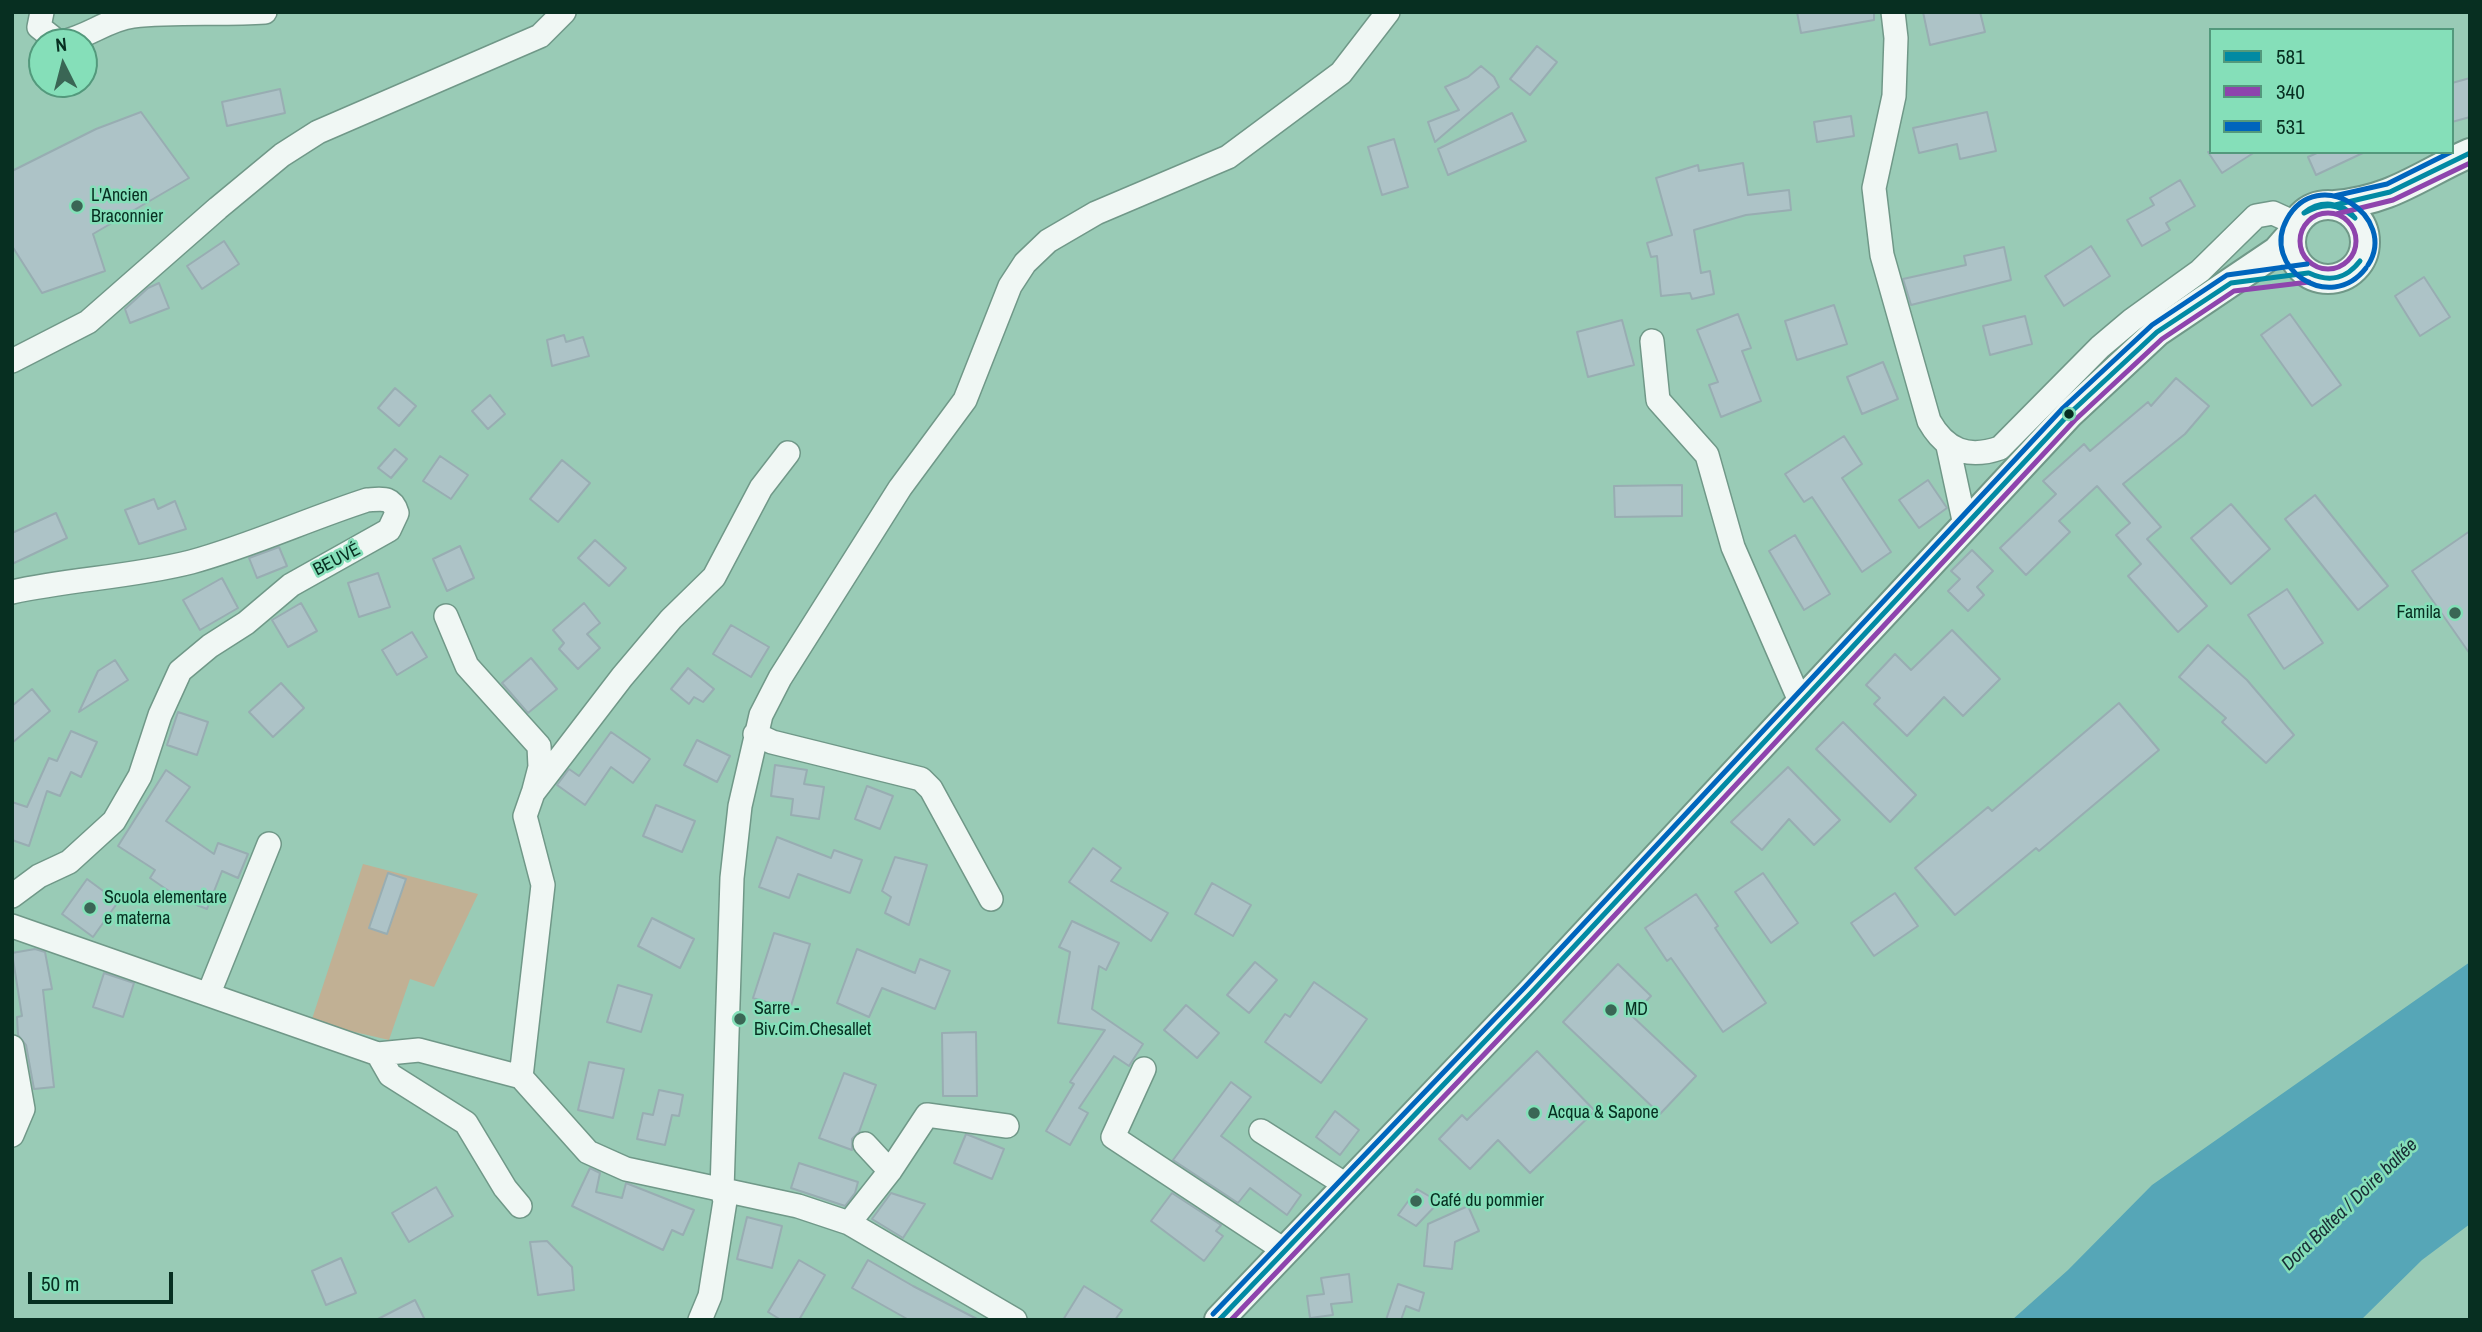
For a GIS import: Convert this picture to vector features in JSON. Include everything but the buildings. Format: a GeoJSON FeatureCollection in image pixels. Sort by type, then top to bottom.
{"type":"FeatureCollection","features":[{"type":"Feature","properties":{"kind":"main road"},"geometry":{"type":"LineString","coordinates":[[1219,1320],[1530,993],[1965,525],[2115,369],[2157,332],[2277,251],[2293,229],[2316,206],[2359,203],[2406,188],[2470,153]]}},
{"type":"Feature","properties":{"kind":"main road"},"geometry":{"type":"LineString","coordinates":[[2231,283],[2308,273],[2322,278],[2344,276],[2360,261],[2366,240],[2406,188]]}},
{"type":"Feature","properties":{"kind":"main road"},"geometry":{"type":"LineString","coordinates":[[2335,205],[2344,208],[2360,221],[2366,240]]}},
{"type":"Feature","properties":{"kind":"main road"},"geometry":{"type":"LineString","coordinates":[[2293,229],[2294,257],[2308,273]]}},
{"type":"Feature","properties":{"kind":"street"},"geometry":{"type":"LineString","coordinates":[[98,29],[132,16],[265,12]]}},
{"type":"Feature","properties":{"kind":"street"},"geometry":{"type":"LineString","coordinates":[[12,361],[88,322],[282,155],[318,132],[540,36],[564,12]]}},
{"type":"Feature","properties":{"kind":"street"},"geometry":{"type":"LineString","coordinates":[[701,1319],[710,1296],[725,1201],[722,1190],[732,878],[740,806],[755,734],[780,678],[900,488],[965,400],[1010,286],[1025,263],[1048,242],[1096,213],[1228,157],[1341,73],[1388,12]]}},
{"type":"Feature","properties":{"kind":"street"},"geometry":{"type":"LineString","coordinates":[[1893,12],[1896,38],[1894,96],[1874,188],[1882,255],[1929,421],[1938,438],[1948,446],[1961,453],[1982,454],[2000,448],[2100,347],[2132,320],[2200,271],[2256,216],[2273,214],[2293,229]]}},
{"type":"Feature","properties":{"kind":"street"},"geometry":{"type":"LineString","coordinates":[[1652,341],[1658,400],[1707,455],[1734,547],[1800,701]]}},
{"type":"Feature","properties":{"kind":"street"},"geometry":{"type":"LineString","coordinates":[[1948,446],[1965,525]]}},
{"type":"Feature","properties":{"kind":"street"},"geometry":{"type":"LineString","coordinates":[[533,793],[622,677],[671,619],[714,577],[761,488],[788,453]]}},
{"type":"Feature","properties":{"kind":"street","name":"BEUVÉ"},"geometry":{"type":"LineString","coordinates":[[12,592],[50,584],[143,573],[194,561],[367,500],[388,499],[394,503],[397,513],[389,530],[291,585],[246,623],[209,646],[180,671],[160,715],[140,776],[114,821],[69,862],[39,876],[12,896]]}},
{"type":"Feature","properties":{"kind":"street"},"geometry":{"type":"LineString","coordinates":[[446,616],[467,666],[540,746],[540,767],[526,817],[543,885],[521,1077]]}},
{"type":"Feature","properties":{"kind":"street"},"geometry":{"type":"LineString","coordinates":[[755,734],[810,753],[921,779],[931,789],[991,899]]}},
{"type":"Feature","properties":{"kind":"street"},"geometry":{"type":"LineString","coordinates":[[209,993],[269,844]]}},
{"type":"Feature","properties":{"kind":"street"},"geometry":{"type":"LineString","coordinates":[[12,926],[378,1054],[419,1050],[521,1077],[588,1152],[626,1169],[798,1206],[849,1223],[1015,1320]]}},
{"type":"Feature","properties":{"kind":"street"},"geometry":{"type":"LineString","coordinates":[[12,1047],[23,1109],[12,1135]]}},
{"type":"Feature","properties":{"kind":"street"},"geometry":{"type":"LineString","coordinates":[[378,1054],[390,1075],[466,1123],[505,1188],[520,1206]]}},
{"type":"Feature","properties":{"kind":"street"},"geometry":{"type":"LineString","coordinates":[[1143,1069],[1113,1137],[1284,1250]]}},
{"type":"Feature","properties":{"kind":"street"},"geometry":{"type":"LineString","coordinates":[[849,1223],[890,1171],[927,1115],[1007,1126]]}},
{"type":"Feature","properties":{"kind":"street"},"geometry":{"type":"LineString","coordinates":[[1261,1131],[1346,1185]]}},
{"type":"Feature","properties":{"kind":"street"},"geometry":{"type":"LineString","coordinates":[[865,1144],[890,1171]]}},
{"type":"Feature","properties":{"kind":"shaded area"},"geometry":{"type":"Polygon","coordinates":[[[363,864],[478,894],[434,987],[410,979],[389,1040],[311,1022],[363,864]]]}},
{"type":"Feature","properties":{"kind":"water","name":"Dora Baltea / Doire baltée"},"geometry":{"type":"Polygon","coordinates":[[[2470,962],[2470,1224],[2422,1260],[2361,1320],[2012,1320],[2068,1270],[2152,1185],[2470,962]]]}},
{"type":"Feature","properties":{"kind":"transit line","name":"581"},"geometry":{"type":"LineString","coordinates":[[2335,205],[2390,192],[2470,153]]}},
{"type":"Feature","properties":{"kind":"transit line","name":"531"},"geometry":{"type":"LineString","coordinates":[[2334,196],[2387,184],[2447,154]]}},
{"type":"Feature","properties":{"kind":"transit line","name":"340"},"geometry":{"type":"LineString","coordinates":[[2336,214],[2393,200],[2470,163]]}},
{"type":"Feature","properties":{"kind":"transit line","name":"531"},"geometry":{"type":"LineString","coordinates":[[2366,268],[2351,281],[2335,287],[2318,286],[2303,279],[2291,268],[2283,254],[2281,237],[2287,219],[2301,203],[2317,196],[2334,196],[2351,203],[2364,215],[2373,230],[2375,247],[2368,265]]}},
{"type":"Feature","properties":{"kind":"transit line","name":"581"},"geometry":{"type":"LineString","coordinates":[[2304,213],[2317,206],[2331,204],[2344,208],[2355,218]]}},
{"type":"Feature","properties":{"kind":"transit line","name":"581"},"geometry":{"type":"LineString","coordinates":[[2304,213],[2318,207],[2331,206],[2343,209],[2355,218]]}},
{"type":"Feature","properties":{"kind":"transit line","name":"340"},"geometry":{"type":"LineString","coordinates":[[2328,213],[2343,218],[2351,226],[2356,241],[2351,256],[2343,264],[2328,269],[2313,264],[2305,256],[2300,241],[2305,226],[2313,218],[2328,213]]}},
{"type":"Feature","properties":{"kind":"transit line","name":"581"},"geometry":{"type":"LineString","coordinates":[[2309,273],[2324,278],[2337,278],[2349,272],[2360,261]]}},
{"type":"Feature","properties":{"kind":"transit line","name":"531"},"geometry":{"type":"LineString","coordinates":[[1213,1314],[1524,988],[2063,408],[2152,325],[2227,275],[2307,264]]}},
{"type":"Feature","properties":{"kind":"transit line","name":"581"},"geometry":{"type":"LineString","coordinates":[[1219,1320],[1530,994],[2069,414],[2157,332],[2231,283],[2308,273]]}},
{"type":"Feature","properties":{"kind":"transit line","name":"340"},"geometry":{"type":"LineString","coordinates":[[1231,1320],[1536,1000],[2075,420],[2162,339],[2234,291],[2309,282]]}},
{"type":"Feature","properties":{"kind":"place","name":"L'Ancien Braconnier"},"geometry":{"type":"Point","coordinates":[77,206]}},
{"type":"Feature","properties":{"kind":"place","name":"Famila"},"geometry":{"type":"Point","coordinates":[2455,613]}},
{"type":"Feature","properties":{"kind":"place","name":"Scuola elementare e materna"},"geometry":{"type":"Point","coordinates":[90,908]}},
{"type":"Feature","properties":{"kind":"place","name":"MD"},"geometry":{"type":"Point","coordinates":[1611,1010]}},
{"type":"Feature","properties":{"kind":"place","name":"Sarre - Biv.Cim.Chesallet"},"geometry":{"type":"Point","coordinates":[740,1019]}},
{"type":"Feature","properties":{"kind":"place","name":"Acqua & Sapone"},"geometry":{"type":"Point","coordinates":[1534,1113]}},
{"type":"Feature","properties":{"kind":"place","name":"Café du pommier"},"geometry":{"type":"Point","coordinates":[1416,1201]}}]}
